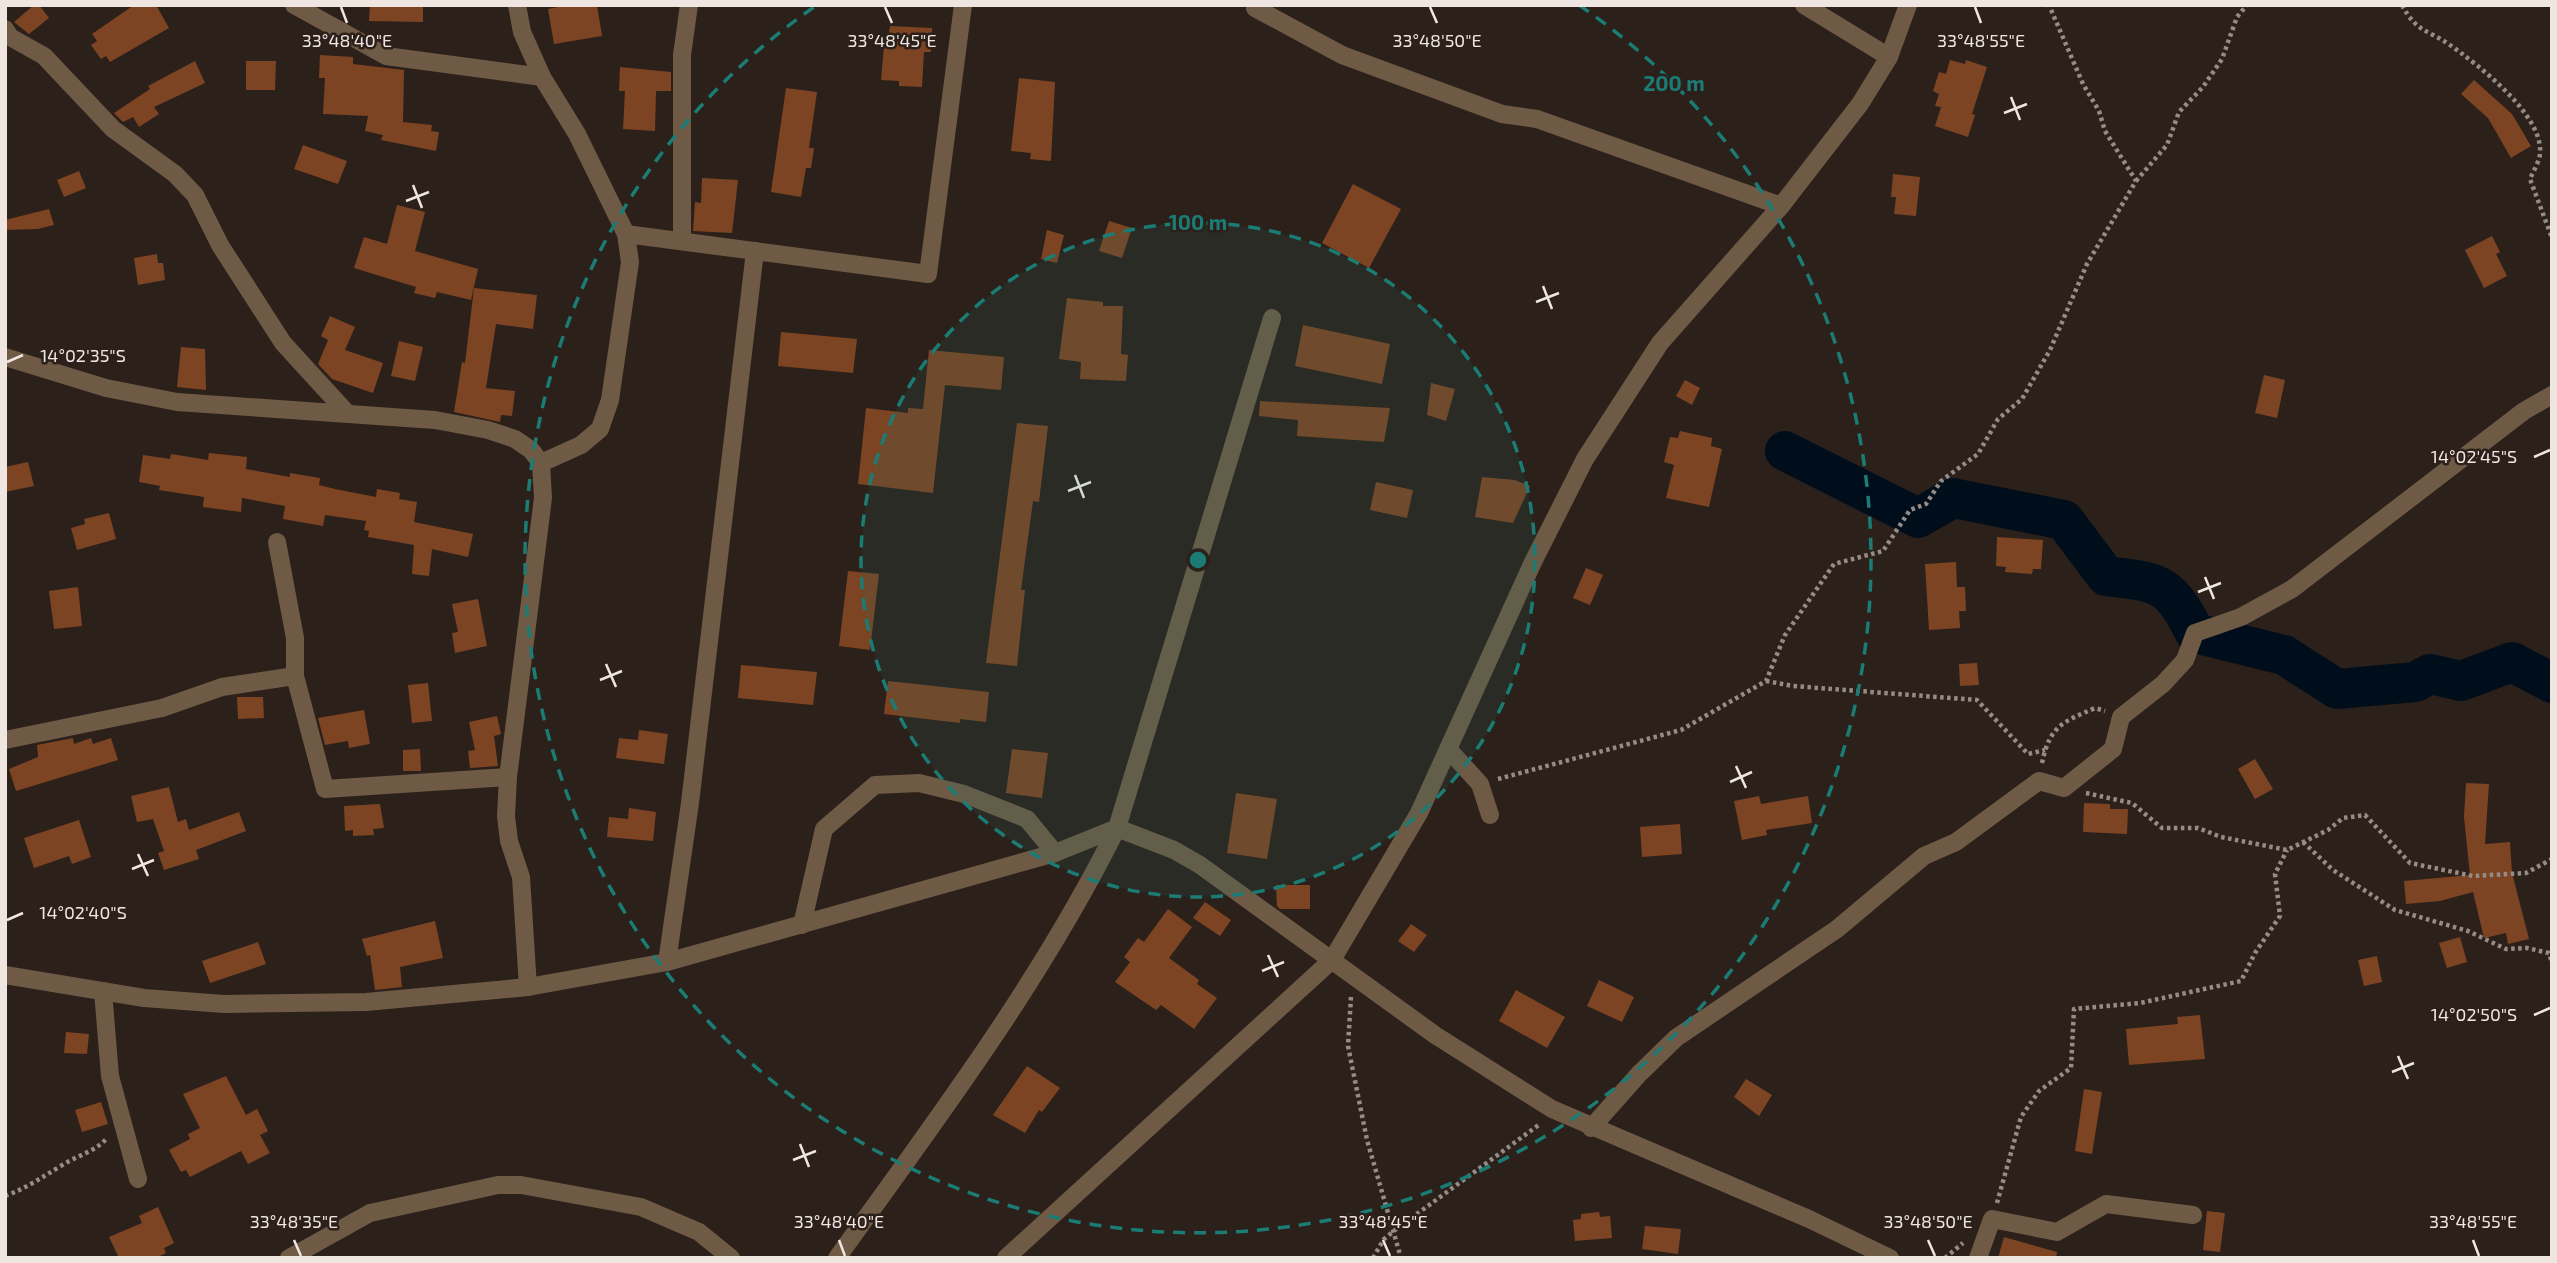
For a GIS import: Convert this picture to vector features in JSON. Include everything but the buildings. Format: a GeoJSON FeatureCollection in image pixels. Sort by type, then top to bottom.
{"type":"FeatureCollection","features":[{"type":"Feature","properties":{"kind":"street"},"geometry":{"type":"LineString","coordinates":[[294,5],[386,56],[542,77]]}},
{"type":"Feature","properties":{"kind":"street"},"geometry":{"type":"LineString","coordinates":[[517,5],[522,32],[542,77],[577,134],[626,234],[630,262],[610,400],[600,429],[581,445],[541,464]]}},
{"type":"Feature","properties":{"kind":"street"},"geometry":{"type":"LineString","coordinates":[[682,241],[682,55],[689,5]]}},
{"type":"Feature","properties":{"kind":"street"},"geometry":{"type":"LineString","coordinates":[[626,234],[928,274],[963,5]]}},
{"type":"Feature","properties":{"kind":"street"},"geometry":{"type":"LineString","coordinates":[[1804,5],[1889,57]]}},
{"type":"Feature","properties":{"kind":"street"},"geometry":{"type":"LineString","coordinates":[[1006,1258],[1332,960],[1419,813],[1533,562],[1585,459],[1660,344],[1781,206],[1860,104],[1889,57],[1908,5]]}},
{"type":"Feature","properties":{"kind":"street"},"geometry":{"type":"LineString","coordinates":[[1255,8],[1342,55],[1502,114],[1537,119],[1781,206]]}},
{"type":"Feature","properties":{"kind":"street"},"geometry":{"type":"LineString","coordinates":[[5,29],[10,37],[44,56],[113,129],[175,174],[195,195],[220,245],[283,343],[348,413]]}},
{"type":"Feature","properties":{"kind":"street"},"geometry":{"type":"LineString","coordinates":[[667,962],[690,803],[755,251]]}},
{"type":"Feature","properties":{"kind":"street"},"geometry":{"type":"LineString","coordinates":[[837,1258],[1039,970],[1084,893],[1116,828],[1272,318]]}},
{"type":"Feature","properties":{"kind":"street"},"geometry":{"type":"LineString","coordinates":[[5,357],[106,388],[177,402],[435,420],[488,430],[515,439],[531,450],[541,464],[542,498],[508,777],[506,816],[509,841],[521,877],[528,987]]}},
{"type":"Feature","properties":{"kind":"street"},"geometry":{"type":"LineString","coordinates":[[1591,1128],[1639,1074],[1676,1038],[1837,929],[1924,856],[1956,842],[2039,781],[2064,788],[2113,749],[2121,717],[2163,684],[2185,660],[2195,633],[2241,617],[2292,589],[2524,411],[2552,395]]}},
{"type":"Feature","properties":{"kind":"street"},"geometry":{"type":"LineString","coordinates":[[277,541],[295,638],[295,676],[325,789],[508,777]]}},
{"type":"Feature","properties":{"kind":"street"},"geometry":{"type":"LineString","coordinates":[[5,740],[162,708],[222,687],[295,676]]}},
{"type":"Feature","properties":{"kind":"street"},"geometry":{"type":"LineString","coordinates":[[1449,750],[1480,784],[1490,815]]}},
{"type":"Feature","properties":{"kind":"street"},"geometry":{"type":"LineString","coordinates":[[802,925],[824,829],[875,785],[919,783],[964,794],[1027,819],[1055,853]]}},
{"type":"Feature","properties":{"kind":"street"},"geometry":{"type":"LineString","coordinates":[[5,975],[103,991],[224,1004],[314,1004],[528,987],[667,962],[1055,853],[1116,828],[1174,850],[1200,865],[1435,1035],[1552,1108],[1591,1128],[1809,1219],[1865,1252],[1890,1258]]}},
{"type":"Feature","properties":{"kind":"street"},"geometry":{"type":"LineString","coordinates":[[103,991],[110,1076],[138,1179]]}},
{"type":"Feature","properties":{"kind":"street"},"geometry":{"type":"LineString","coordinates":[[289,1258],[370,1213],[498,1185],[521,1185],[641,1207],[699,1232],[732,1258]]}},
{"type":"Feature","properties":{"kind":"street"},"geometry":{"type":"LineString","coordinates":[[1978,1258],[1992,1219],[2057,1232],[2106,1204],[2193,1215]]}},
{"type":"Feature","properties":{"kind":"path"},"geometry":{"type":"LineString","coordinates":[[2049,5],[2083,84],[2099,111],[2105,131],[2136,181]]}},
{"type":"Feature","properties":{"kind":"path"},"geometry":{"type":"LineString","coordinates":[[1766,681],[1785,635],[1834,564],[1883,551],[1910,510],[1926,504],[1941,481],[1978,453],[1998,419],[2022,399],[2050,350],[2077,284],[2136,181],[2167,145],[2179,112],[2203,87],[2222,59],[2237,17],[2247,5]]}},
{"type":"Feature","properties":{"kind":"path"},"geometry":{"type":"LineString","coordinates":[[2402,5],[2421,31],[2448,44],[2500,83],[2534,129],[2540,153],[2530,179],[2552,238]]}},
{"type":"Feature","properties":{"kind":"path"},"geometry":{"type":"LineString","coordinates":[[1480,784],[1681,730],[1766,681],[1916,698],[1978,700],[2028,754],[2045,750]]}},
{"type":"Feature","properties":{"kind":"path"},"geometry":{"type":"LineString","coordinates":[[2039,781],[2045,750],[2058,724],[2095,708],[2121,717]]}},
{"type":"Feature","properties":{"kind":"path"},"geometry":{"type":"LineString","coordinates":[[2064,788],[2133,803],[2162,828],[2198,828],[2221,837],[2287,850]]}},
{"type":"Feature","properties":{"kind":"path"},"geometry":{"type":"LineString","coordinates":[[1992,1219],[2021,1117],[2039,1091],[2071,1068],[2074,1010],[2140,1003],[2241,981],[2255,953],[2280,916],[2275,874],[2287,850],[2328,830],[2343,818],[2365,815],[2410,863],[2473,876],[2526,873],[2552,859]]}},
{"type":"Feature","properties":{"kind":"path"},"geometry":{"type":"LineString","coordinates":[[2303,842],[2333,870],[2395,910],[2468,930],[2506,948],[2527,948],[2549,953],[2552,963]]}},
{"type":"Feature","properties":{"kind":"path"},"geometry":{"type":"LineString","coordinates":[[1350,975],[1348,1046],[1367,1140],[1402,1258]]}},
{"type":"Feature","properties":{"kind":"path"},"geometry":{"type":"LineString","coordinates":[[1373,1258],[1384,1239],[1511,1148],[1546,1119],[1552,1108]]}},
{"type":"Feature","properties":{"kind":"path"},"geometry":{"type":"LineString","coordinates":[[5,1196],[28,1187],[100,1146],[122,1121]]}},
{"type":"Feature","properties":{"kind":"path"},"geometry":{"type":"LineString","coordinates":[[1945,1258],[1966,1240]]}},
{"type":"Feature","properties":{"kind":"waterway"},"geometry":{"type":"LineString","coordinates":[[1785,451],[1918,518],[1953,498],[2064,520],[2106,576],[2139,580],[2161,588],[2178,604],[2195,633],[2284,655],[2337,689],[2415,682],[2430,674],[2461,681],[2512,662],[2552,683]]}}]}
